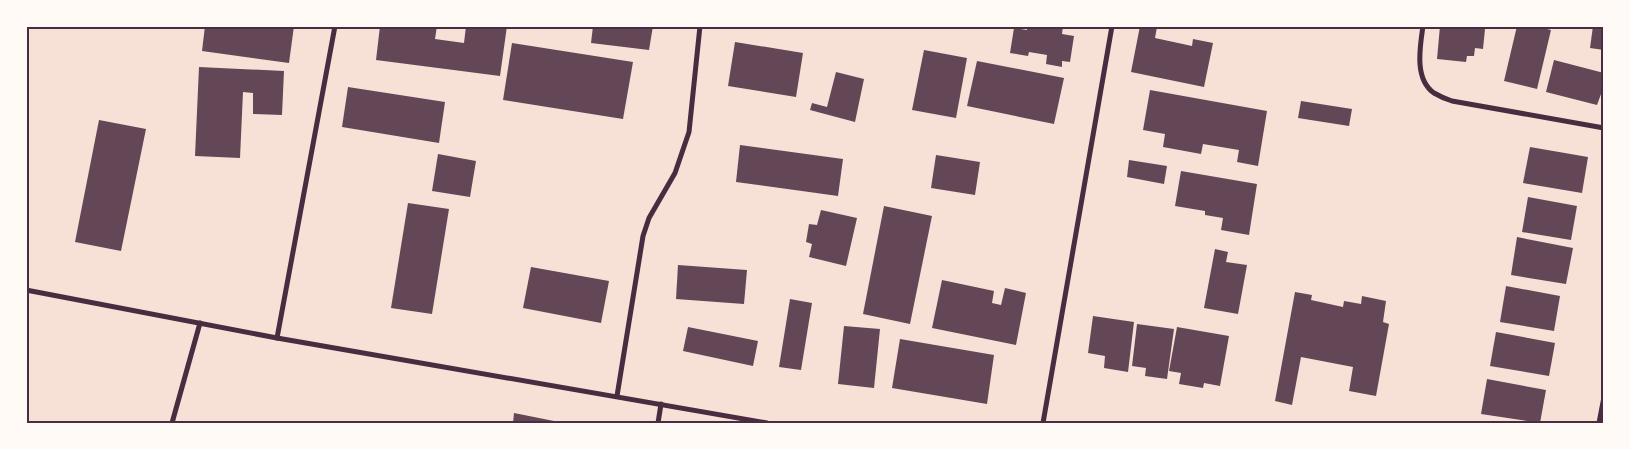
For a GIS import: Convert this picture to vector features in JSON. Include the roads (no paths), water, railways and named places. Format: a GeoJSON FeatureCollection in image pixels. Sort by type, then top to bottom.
{"type":"FeatureCollection","features":[{"type":"Feature","properties":{"kind":"street"},"geometry":{"type":"LineString","coordinates":[[277,338],[335,26]]}},
{"type":"Feature","properties":{"kind":"street"},"geometry":{"type":"LineString","coordinates":[[617,396],[643,236],[652,211],[675,174],[690,132],[700,26]]}},
{"type":"Feature","properties":{"kind":"street"},"geometry":{"type":"LineString","coordinates":[[1043,423],[1112,26]]}},
{"type":"Feature","properties":{"kind":"street"},"geometry":{"type":"LineString","coordinates":[[1424,26],[1420,47],[1422,77],[1433,92],[1452,101],[1604,128]]}},
{"type":"Feature","properties":{"kind":"street"},"geometry":{"type":"LineString","coordinates":[[26,290],[277,338],[767,423]]}},
{"type":"Feature","properties":{"kind":"street"},"geometry":{"type":"LineString","coordinates":[[172,423],[200,323]]}},
{"type":"Feature","properties":{"kind":"street"},"geometry":{"type":"LineString","coordinates":[[1599,423],[1604,397]]}},
{"type":"Feature","properties":{"kind":"street"},"geometry":{"type":"LineString","coordinates":[[658,423],[661,404]]}}]}
